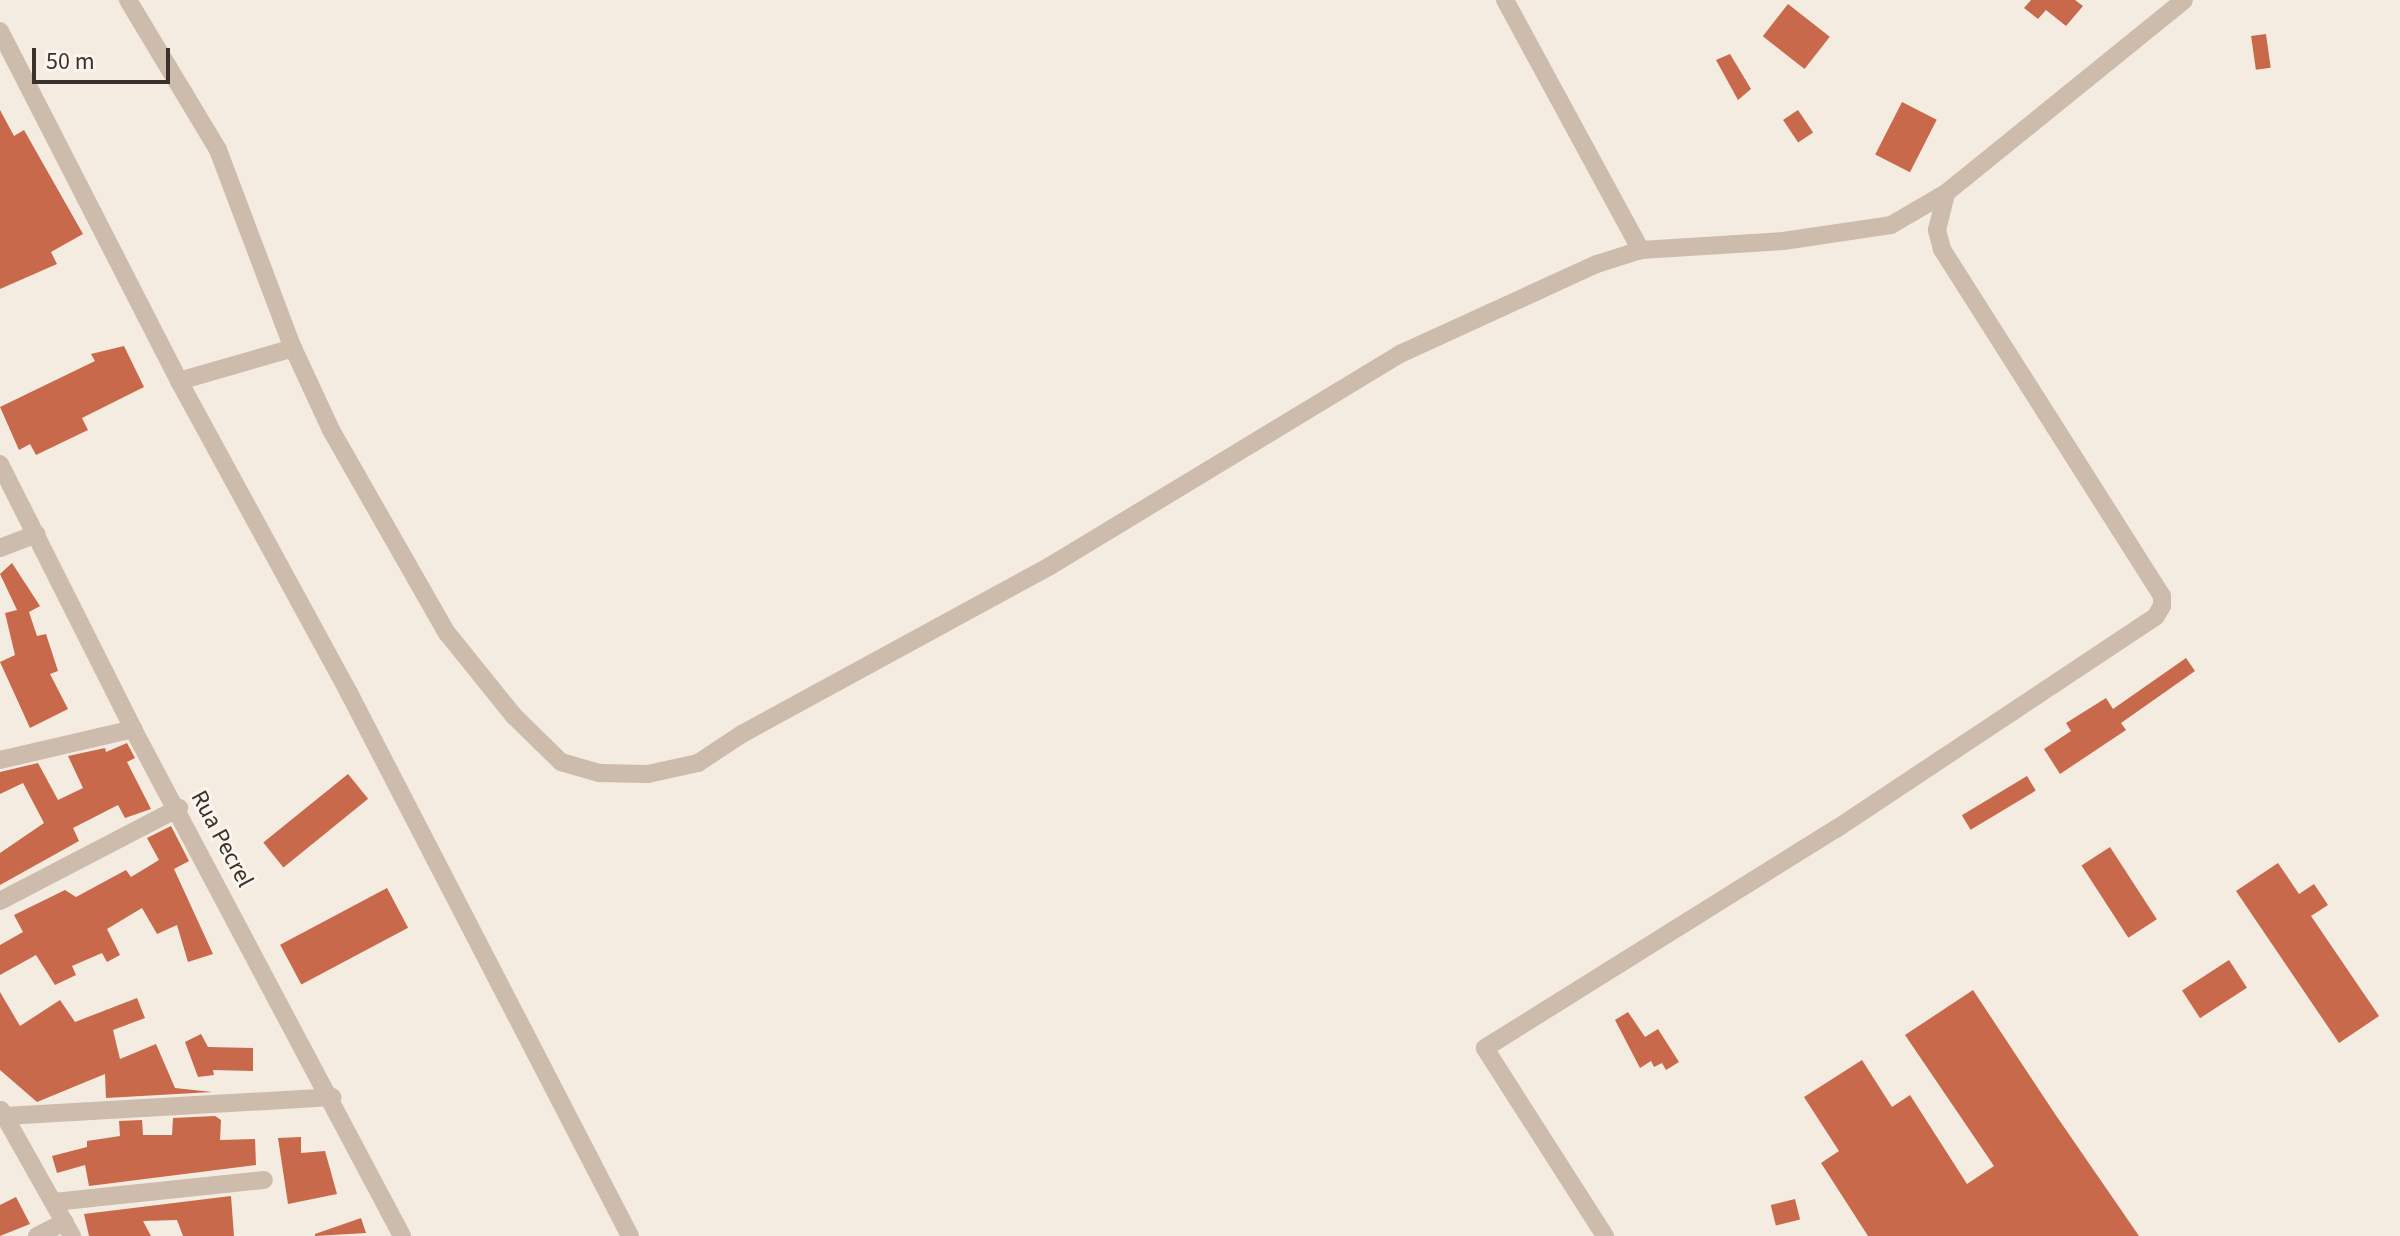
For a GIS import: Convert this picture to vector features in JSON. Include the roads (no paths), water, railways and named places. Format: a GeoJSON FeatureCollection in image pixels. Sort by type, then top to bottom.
{"type":"FeatureCollection","features":[{"type":"Feature","properties":{"kind":"street"},"geometry":{"type":"LineString","coordinates":[[128,0],[218,150],[293,348],[386,534],[447,633],[514,716],[561,762],[599,773],[648,774],[698,763],[742,734],[1050,566],[1400,354],[1597,264],[1641,250],[1846,235],[1891,225],[1946,193],[2184,0]]}},
{"type":"Feature","properties":{"kind":"street"},"geometry":{"type":"LineString","coordinates":[[1505,0],[1595,157],[1641,250]]}},
{"type":"Feature","properties":{"kind":"street"},"geometry":{"type":"LineString","coordinates":[[0,31],[179,381],[349,693],[630,1236]]}},
{"type":"Feature","properties":{"kind":"street"},"geometry":{"type":"LineString","coordinates":[[1605,1236],[1485,1048],[1836,829],[2156,616],[2162,606],[2162,596],[1942,249],[1937,230],[1946,193]]}},
{"type":"Feature","properties":{"kind":"street"},"geometry":{"type":"LineString","coordinates":[[179,381],[293,348]]}},
{"type":"Feature","properties":{"kind":"street","name":"Rua Pecrel"},"geometry":{"type":"LineString","coordinates":[[0,464],[133,729],[179,808],[402,1236]]}},
{"type":"Feature","properties":{"kind":"street"},"geometry":{"type":"LineString","coordinates":[[0,548],[36,534]]}},
{"type":"Feature","properties":{"kind":"street"},"geometry":{"type":"LineString","coordinates":[[0,760],[133,729]]}},
{"type":"Feature","properties":{"kind":"street"},"geometry":{"type":"LineString","coordinates":[[0,901],[179,808]]}},
{"type":"Feature","properties":{"kind":"street"},"geometry":{"type":"LineString","coordinates":[[37,1236],[69,1229],[5,1123],[332,1097]]}},
{"type":"Feature","properties":{"kind":"street"},"geometry":{"type":"LineString","coordinates":[[54,1202],[264,1180]]}}]}
